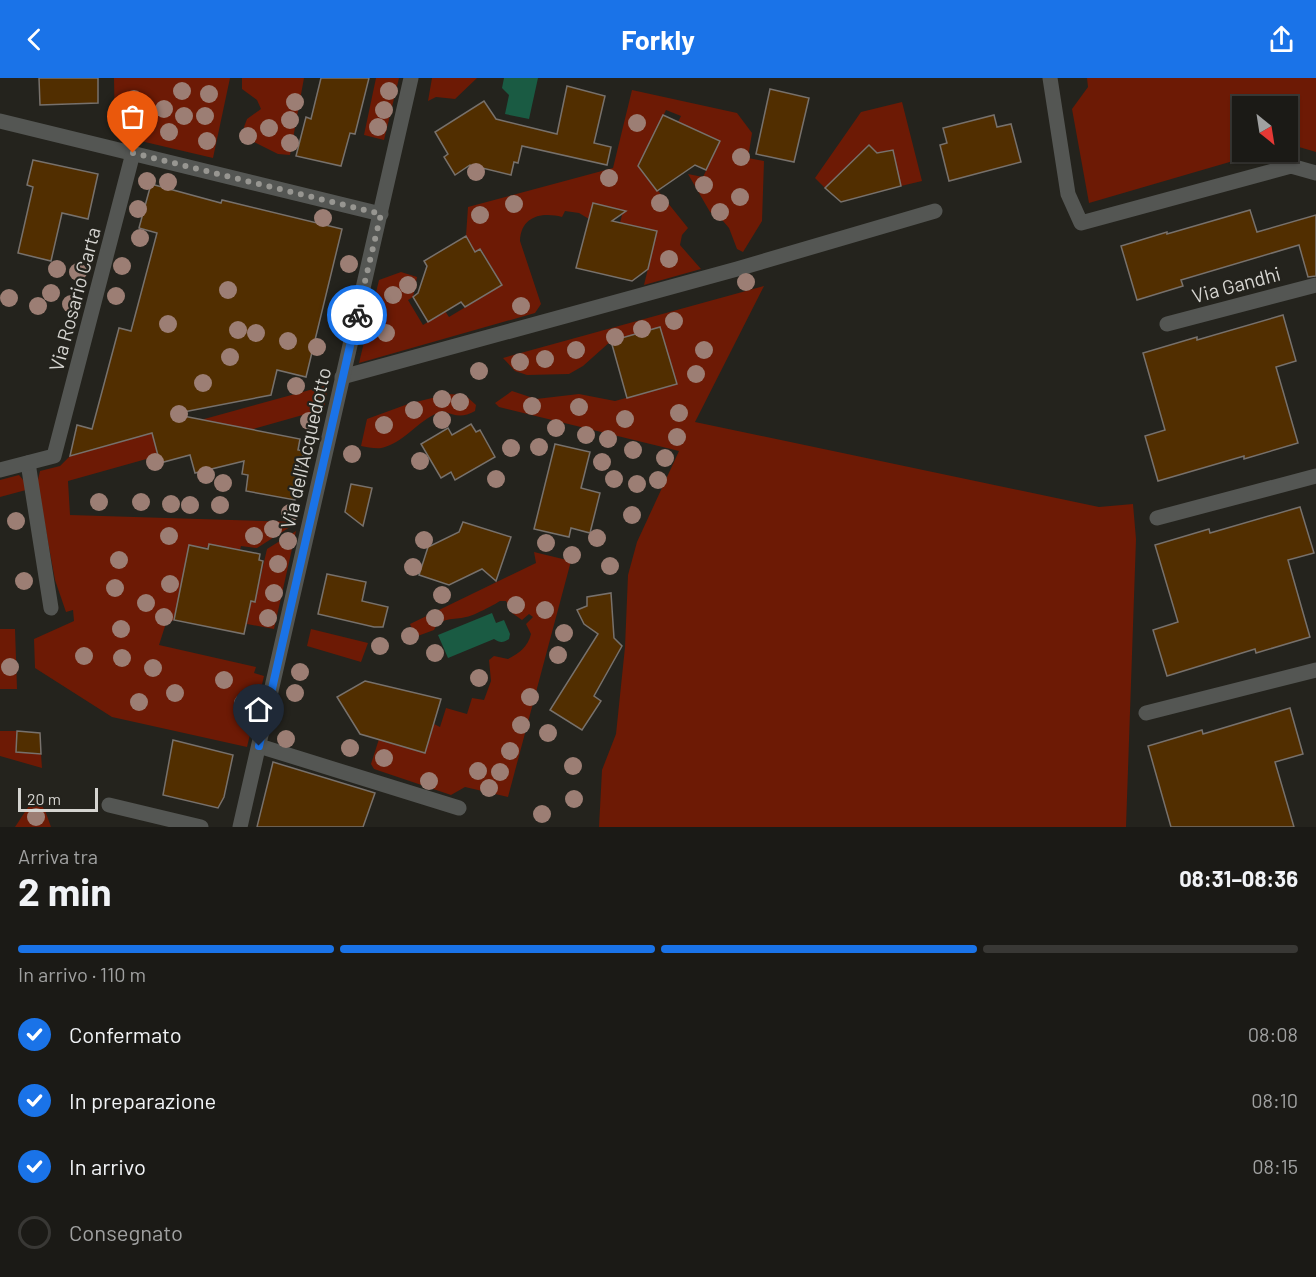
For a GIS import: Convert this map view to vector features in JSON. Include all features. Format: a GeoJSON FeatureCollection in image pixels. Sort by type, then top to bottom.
{"type":"FeatureCollection","features":[{"type":"Feature","properties":{"kind":"street","name":"Via dell'Acquedotto"},"geometry":{"type":"LineString","coordinates":[[240,827],[411,78]]}},
{"type":"Feature","properties":{"kind":"street"},"geometry":{"type":"LineString","coordinates":[[1050,78],[1068,194],[1081,223],[1291,166],[1316,173]]}},
{"type":"Feature","properties":{"kind":"street"},"geometry":{"type":"LineString","coordinates":[[0,121],[381,214]]}},
{"type":"Feature","properties":{"kind":"street","name":"Via Rosario Carta"},"geometry":{"type":"LineString","coordinates":[[28,463],[54,456],[133,153]]}},
{"type":"Feature","properties":{"kind":"street"},"geometry":{"type":"LineString","coordinates":[[342,377],[737,269],[935,211]]}},
{"type":"Feature","properties":{"kind":"street","name":"Via Gandhi"},"geometry":{"type":"LineString","coordinates":[[1167,324],[1316,285]]}},
{"type":"Feature","properties":{"kind":"street"},"geometry":{"type":"LineString","coordinates":[[0,470],[28,463],[51,608]]}},
{"type":"Feature","properties":{"kind":"street"},"geometry":{"type":"LineString","coordinates":[[1157,518],[1316,476]]}},
{"type":"Feature","properties":{"kind":"street"},"geometry":{"type":"LineString","coordinates":[[1146,713],[1316,670]]}},
{"type":"Feature","properties":{"kind":"street"},"geometry":{"type":"LineString","coordinates":[[259,746],[459,808]]}},
{"type":"Feature","properties":{"kind":"street"},"geometry":{"type":"LineString","coordinates":[[110,805],[201,827]]}},
{"type":"Feature","properties":{"kind":"shaded area"},"geometry":{"type":"Polygon","coordinates":[[[114,78],[230,78],[213,158],[115,135],[114,78]]]}},
{"type":"Feature","properties":{"kind":"shaded area"},"geometry":{"type":"Polygon","coordinates":[[[242,78],[304,78],[290,155],[278,154],[250,140],[244,127],[247,119],[261,109],[257,100],[242,89],[242,78]]]}},
{"type":"Feature","properties":{"kind":"shaded area"},"geometry":{"type":"Polygon","coordinates":[[[376,78],[399,78],[384,140],[364,135],[376,78]]]}},
{"type":"Feature","properties":{"kind":"shaded area"},"geometry":{"type":"Polygon","coordinates":[[[432,78],[477,78],[455,99],[436,97],[428,101],[432,78]]]}},
{"type":"Feature","properties":{"kind":"shaded area"},"geometry":{"type":"Polygon","coordinates":[[[504,78],[538,78],[529,119],[505,114],[509,95],[502,88],[504,78]]]}},
{"type":"Feature","properties":{"kind":"shaded area"},"geometry":{"type":"Polygon","coordinates":[[[1087,78],[1316,78],[1316,152],[1298,147],[1298,96],[1232,96],[1232,161],[1089,203],[1072,109],[1088,87],[1087,78]]]}},
{"type":"Feature","properties":{"kind":"shaded area"},"geometry":{"type":"Polygon","coordinates":[[[632,90],[737,113],[752,133],[748,158],[764,161],[762,221],[743,252],[737,249],[729,228],[710,212],[688,174],[703,177],[720,141],[678,122],[681,116],[666,110],[639,167],[688,228],[682,235],[680,245],[701,269],[644,285],[657,231],[620,223],[623,211],[593,203],[589,219],[579,213],[565,211],[562,217],[540,216],[528,221],[524,226],[520,241],[541,304],[535,313],[359,363],[379,280],[401,272],[417,277],[413,297],[408,300],[423,325],[445,311],[449,317],[502,285],[481,249],[475,252],[466,236],[468,207],[613,168],[632,90]]]}},
{"type":"Feature","properties":{"kind":"shaded area"},"geometry":{"type":"Polygon","coordinates":[[[902,102],[922,181],[901,186],[893,150],[877,153],[869,145],[825,188],[815,178],[861,112],[902,102]]]}},
{"type":"Feature","properties":{"kind":"shaded area"},"geometry":{"type":"Polygon","coordinates":[[[764,286],[695,422],[1099,507],[1133,504],[1136,539],[1126,827],[599,827],[602,770],[616,734],[625,647],[628,575],[637,542],[679,451],[499,407],[495,403],[512,391],[536,399],[579,394],[615,401],[676,384],[660,327],[611,341],[583,366],[569,374],[527,375],[515,371],[503,358],[764,286]]]}},
{"type":"Feature","properties":{"kind":"shaded area"},"geometry":{"type":"Polygon","coordinates":[[[328,385],[324,409],[68,481],[70,515],[298,522],[257,548],[241,546],[240,550],[210,544],[211,548],[189,545],[174,620],[166,623],[159,645],[256,667],[254,673],[264,676],[247,747],[112,717],[35,668],[34,639],[74,621],[73,610],[66,612],[55,580],[40,498],[36,488],[40,471],[60,466],[70,456],[328,385]]]}},
{"type":"Feature","properties":{"kind":"shaded area"},"geometry":{"type":"Polygon","coordinates":[[[448,394],[465,395],[476,405],[475,411],[459,416],[443,411],[427,419],[393,444],[379,448],[361,446],[367,419],[408,404],[448,394]]]}},
{"type":"Feature","properties":{"kind":"shaded area"},"geometry":{"type":"Polygon","coordinates":[[[19,475],[24,481],[26,490],[0,497],[0,480],[19,475]]]}},
{"type":"Feature","properties":{"kind":"shaded area"},"geometry":{"type":"Polygon","coordinates":[[[296,531],[274,629],[247,624],[251,601],[255,601],[267,549],[296,531]]]}},
{"type":"Feature","properties":{"kind":"shaded area"},"geometry":{"type":"Polygon","coordinates":[[[534,552],[571,561],[508,797],[465,787],[451,795],[374,769],[371,764],[379,739],[425,753],[434,724],[440,727],[446,708],[467,714],[472,698],[484,700],[491,681],[489,660],[494,656],[508,659],[522,649],[528,643],[531,634],[526,624],[533,617],[529,614],[522,620],[512,613],[506,601],[500,601],[469,616],[444,621],[434,630],[415,637],[410,624],[536,563],[534,552]]]}},
{"type":"Feature","properties":{"kind":"shaded area"},"geometry":{"type":"Polygon","coordinates":[[[492,613],[496,623],[504,620],[510,634],[509,639],[502,642],[494,639],[448,658],[438,635],[492,613]]]}},
{"type":"Feature","properties":{"kind":"shaded area"},"geometry":{"type":"Polygon","coordinates":[[[0,629],[15,629],[17,689],[0,689],[0,629]]]}},
{"type":"Feature","properties":{"kind":"shaded area"},"geometry":{"type":"Polygon","coordinates":[[[311,629],[368,643],[361,662],[307,646],[311,629]]]}},
{"type":"Feature","properties":{"kind":"shaded area"},"geometry":{"type":"Polygon","coordinates":[[[0,731],[17,731],[16,752],[41,754],[42,768],[0,756],[0,731]]]}},
{"type":"Feature","properties":{"kind":"shaded area"},"geometry":{"type":"Polygon","coordinates":[[[36,795],[51,827],[15,827],[36,795]]]}},
{"type":"Feature","properties":{"kind":"building"},"geometry":{"type":"Polygon","coordinates":[[[39,78],[98,78],[98,103],[40,105],[39,78]]]}},
{"type":"Feature","properties":{"kind":"building"},"geometry":{"type":"Polygon","coordinates":[[[321,78],[369,78],[355,134],[350,133],[341,166],[296,156],[306,117],[311,119],[321,78]]]}},
{"type":"Feature","properties":{"kind":"building"},"geometry":{"type":"Polygon","coordinates":[[[567,86],[605,96],[594,143],[611,147],[607,165],[522,146],[518,163],[514,162],[511,175],[470,165],[455,175],[444,157],[448,154],[435,132],[484,101],[496,119],[557,134],[567,86]]]}},
{"type":"Feature","properties":{"kind":"building"},"geometry":{"type":"Polygon","coordinates":[[[770,89],[809,98],[794,162],[756,154],[770,89]]]}},
{"type":"Feature","properties":{"kind":"building"},"geometry":{"type":"Polygon","coordinates":[[[663,115],[720,141],[706,170],[695,165],[657,191],[638,166],[663,115]]]}},
{"type":"Feature","properties":{"kind":"building"},"geometry":{"type":"Polygon","coordinates":[[[994,115],[997,127],[1011,124],[1021,162],[949,181],[940,145],[947,143],[943,128],[994,115]]]}},
{"type":"Feature","properties":{"kind":"building"},"geometry":{"type":"Polygon","coordinates":[[[869,145],[877,153],[893,150],[901,186],[841,202],[825,188],[869,145]]]}},
{"type":"Feature","properties":{"kind":"building"},"geometry":{"type":"Polygon","coordinates":[[[33,160],[98,174],[88,219],[62,213],[51,261],[18,253],[33,187],[27,185],[33,160]]]}},
{"type":"Feature","properties":{"kind":"building"},"geometry":{"type":"Polygon","coordinates":[[[151,184],[221,203],[222,200],[342,229],[306,377],[277,370],[271,395],[173,414],[300,439],[298,450],[304,451],[295,500],[246,491],[248,475],[242,474],[244,461],[195,473],[190,455],[160,463],[152,433],[70,456],[77,425],[92,429],[119,328],[131,331],[157,233],[139,228],[151,184]]]}},
{"type":"Feature","properties":{"kind":"building"},"geometry":{"type":"Polygon","coordinates":[[[593,203],[626,211],[612,221],[657,231],[648,269],[632,281],[576,268],[593,203]]]}},
{"type":"Feature","properties":{"kind":"building"},"geometry":{"type":"Polygon","coordinates":[[[1250,210],[1257,232],[1316,215],[1316,276],[1308,277],[1299,245],[1181,280],[1183,286],[1137,300],[1121,246],[1250,210]]]}},
{"type":"Feature","properties":{"kind":"building"},"geometry":{"type":"Polygon","coordinates":[[[466,236],[475,252],[480,249],[502,285],[465,307],[461,302],[428,322],[413,297],[418,293],[427,266],[424,261],[466,236]]]}},
{"type":"Feature","properties":{"kind":"building"},"geometry":{"type":"Polygon","coordinates":[[[1283,315],[1296,361],[1276,367],[1298,443],[1158,481],[1145,436],[1165,430],[1143,353],[1283,315]]]}},
{"type":"Feature","properties":{"kind":"building"},"geometry":{"type":"Polygon","coordinates":[[[660,327],[677,384],[627,398],[611,341],[660,327]]]}},
{"type":"Feature","properties":{"kind":"building"},"geometry":{"type":"Polygon","coordinates":[[[471,424],[476,432],[480,430],[495,457],[455,480],[451,472],[441,478],[421,444],[448,428],[452,435],[471,424]]]}},
{"type":"Feature","properties":{"kind":"building"},"geometry":{"type":"Polygon","coordinates":[[[555,444],[590,452],[581,488],[600,493],[590,533],[571,528],[569,537],[534,529],[555,444]]]}},
{"type":"Feature","properties":{"kind":"building"},"geometry":{"type":"Polygon","coordinates":[[[351,484],[372,488],[363,526],[345,512],[351,484]]]}},
{"type":"Feature","properties":{"kind":"building"},"geometry":{"type":"Polygon","coordinates":[[[1300,507],[1314,553],[1288,560],[1310,637],[1256,653],[1255,649],[1167,676],[1153,630],[1178,622],[1155,545],[1209,529],[1210,533],[1300,507]]]}},
{"type":"Feature","properties":{"kind":"building"},"geometry":{"type":"Polygon","coordinates":[[[463,522],[511,537],[496,581],[482,569],[449,585],[419,575],[428,547],[459,532],[463,522]]]}},
{"type":"Feature","properties":{"kind":"building"},"geometry":{"type":"Polygon","coordinates":[[[209,544],[260,554],[259,560],[263,561],[255,602],[251,601],[244,634],[174,620],[189,545],[208,549],[209,544]]]}},
{"type":"Feature","properties":{"kind":"building"},"geometry":{"type":"Polygon","coordinates":[[[327,574],[366,582],[362,601],[388,607],[383,627],[318,614],[327,574]]]}},
{"type":"Feature","properties":{"kind":"building"},"geometry":{"type":"Polygon","coordinates":[[[611,593],[614,638],[622,646],[594,696],[601,701],[582,730],[550,710],[598,634],[584,624],[577,610],[587,606],[587,597],[611,593]]]}},
{"type":"Feature","properties":{"kind":"building"},"geometry":{"type":"Polygon","coordinates":[[[365,681],[441,699],[425,753],[360,734],[337,697],[365,681]]]}},
{"type":"Feature","properties":{"kind":"building"},"geometry":{"type":"Polygon","coordinates":[[[1290,708],[1303,754],[1275,762],[1294,827],[1171,827],[1148,746],[1202,730],[1203,734],[1290,708]]]}},
{"type":"Feature","properties":{"kind":"building"},"geometry":{"type":"Polygon","coordinates":[[[17,731],[40,733],[41,754],[16,752],[17,731]]]}},
{"type":"Feature","properties":{"kind":"building"},"geometry":{"type":"Polygon","coordinates":[[[173,740],[233,755],[224,797],[218,808],[163,795],[173,740]]]}},
{"type":"Feature","properties":{"kind":"building"},"geometry":{"type":"Polygon","coordinates":[[[273,762],[375,793],[363,827],[257,827],[273,762]]]}},
{"type":"Feature","properties":{"kind":"way so far"},"geometry":{"type":"LineString","coordinates":[[133,153],[381,214],[357,315]]}},
{"type":"Feature","properties":{"kind":"route"},"geometry":{"type":"LineString","coordinates":[[259,746],[357,315]]}}]}
